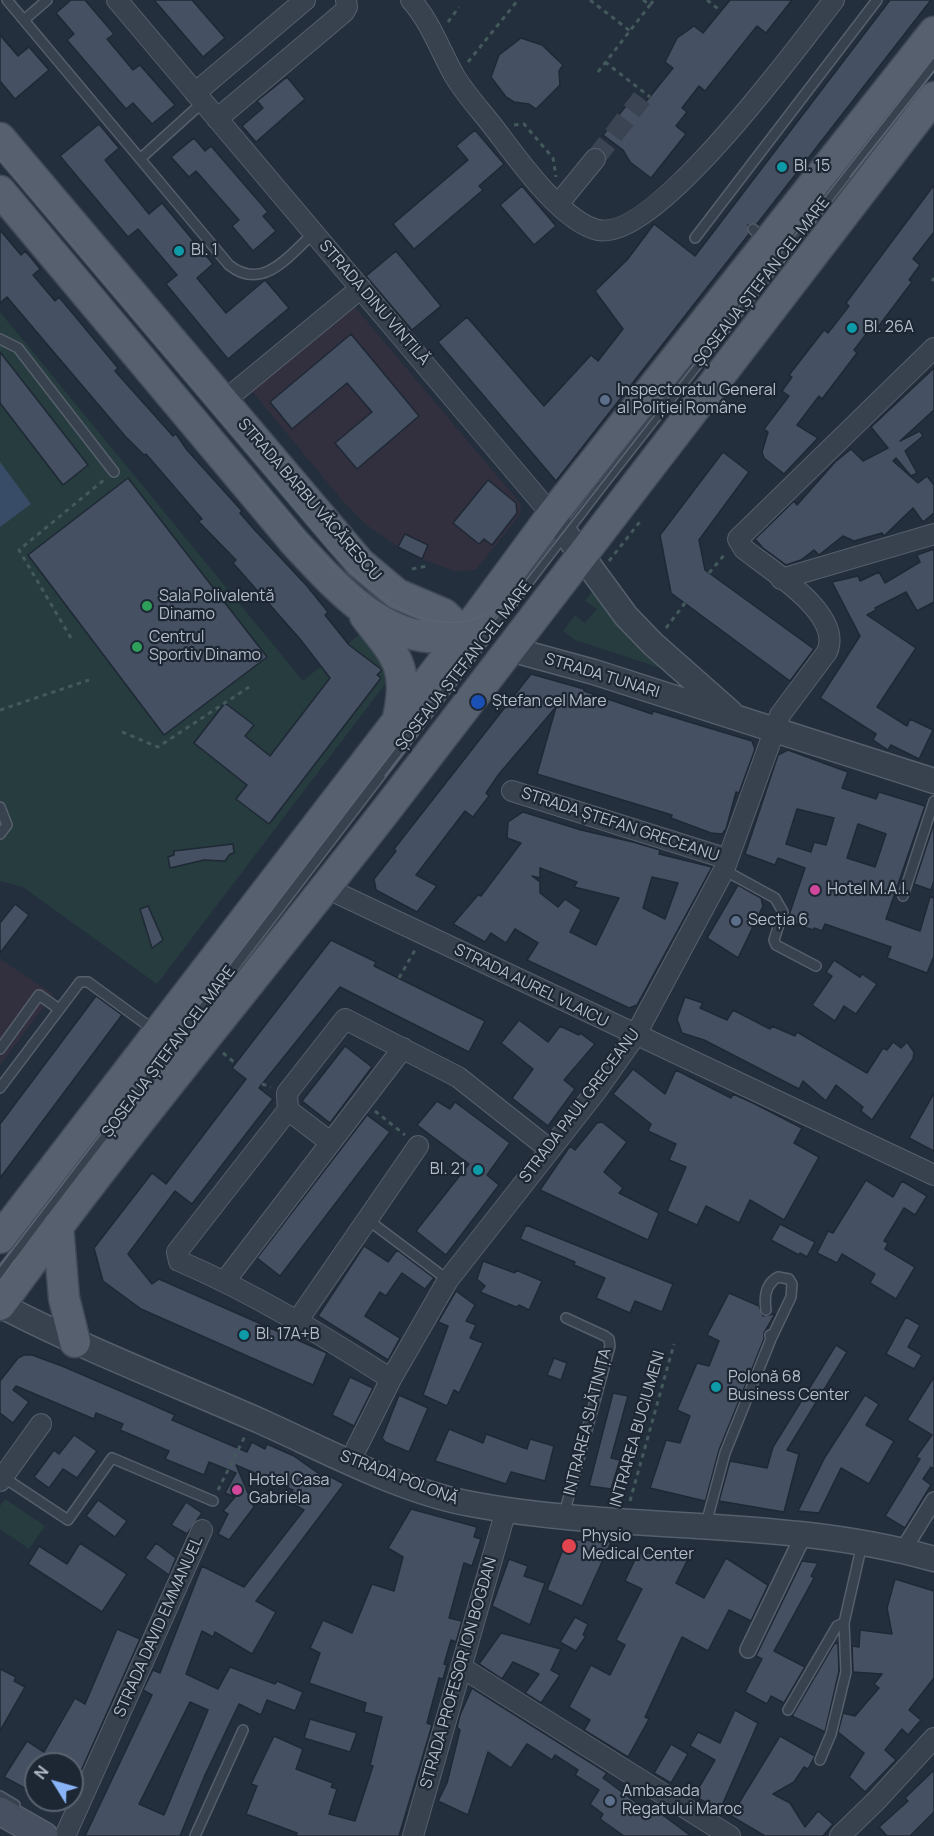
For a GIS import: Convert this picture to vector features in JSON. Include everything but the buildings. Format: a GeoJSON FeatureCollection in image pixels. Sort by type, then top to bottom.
{"type":"FeatureCollection","features":[{"type":"Feature","properties":{"kind":"main road","name":"ȘOSEAUA ȘTEFAN CEL MARE"},"geometry":{"type":"LineString","coordinates":[[0,1305],[58,1226],[324,887],[486,641],[567,534],[934,32]]}},
{"type":"Feature","properties":{"kind":"main road","name":"ȘOSEAUA ȘTEFAN CEL MARE"},"geometry":{"type":"LineString","coordinates":[[0,1238],[397,720],[486,641],[567,534],[934,98]]}},
{"type":"Feature","properties":{"kind":"main road","name":"STRADA BARBU VĂCĂRESCU"},"geometry":{"type":"LineString","coordinates":[[0,138],[370,573],[397,594],[444,614],[486,641]]}},
{"type":"Feature","properties":{"kind":"main road","name":"STRADA BARBU VĂCĂRESCU"},"geometry":{"type":"LineString","coordinates":[[0,191],[295,543],[362,611],[396,627],[426,637],[486,641]]}},
{"type":"Feature","properties":{"kind":"main road"},"geometry":{"type":"LineString","coordinates":[[362,611],[394,655],[404,677],[397,720]]}},
{"type":"Feature","properties":{"kind":"main road"},"geometry":{"type":"LineString","coordinates":[[58,1226],[64,1298],[75,1342]]}},
{"type":"Feature","properties":{"kind":"main road"},"geometry":{"type":"LineString","coordinates":[[0,1811],[60,1834]]}},
{"type":"Feature","properties":{"kind":"street","name":"STRADA DINU VINTILĂ"},"geometry":{"type":"LineString","coordinates":[[117,0],[567,534]]}},
{"type":"Feature","properties":{"kind":"street"},"geometry":{"type":"LineString","coordinates":[[199,98],[305,0]]}},
{"type":"Feature","properties":{"kind":"street"},"geometry":{"type":"LineString","coordinates":[[217,119],[344,12],[347,7],[346,0]]}},
{"type":"Feature","properties":{"kind":"street"},"geometry":{"type":"LineString","coordinates":[[411,0],[456,77],[509,148],[564,197],[585,225],[607,231],[626,225],[660,201],[688,176],[751,105],[834,0]]}},
{"type":"Feature","properties":{"kind":"street"},"geometry":{"type":"LineString","coordinates":[[564,197],[595,159]]}},
{"type":"Feature","properties":{"kind":"street"},"geometry":{"type":"LineString","coordinates":[[224,401],[361,288]]}},
{"type":"Feature","properties":{"kind":"street"},"geometry":{"type":"LineString","coordinates":[[934,348],[738,539],[744,549],[782,579],[934,534]]}},
{"type":"Feature","properties":{"kind":"street","name":"STRADA TUNARI"},"geometry":{"type":"LineString","coordinates":[[567,534],[626,616],[653,644],[739,719]]}},
{"type":"Feature","properties":{"kind":"street","name":"STRADA PAUL GRECEANU"},"geometry":{"type":"LineString","coordinates":[[350,1461],[391,1379],[448,1280],[635,1036],[726,864],[774,731],[786,706],[827,652],[831,642],[830,632],[815,607],[782,579]]}},
{"type":"Feature","properties":{"kind":"street","name":"STRADA TUNARI"},"geometry":{"type":"LineString","coordinates":[[486,641],[594,672],[934,781]]}},
{"type":"Feature","properties":{"kind":"street","name":"STRADA ȘTEFAN GRECEANU"},"geometry":{"type":"LineString","coordinates":[[512,791],[726,864]]}},
{"type":"Feature","properties":{"kind":"street","name":"STRADA AUREL VLAICU"},"geometry":{"type":"LineString","coordinates":[[324,887],[635,1036],[934,1175]]}},
{"type":"Feature","properties":{"kind":"street"},"geometry":{"type":"LineString","coordinates":[[391,1379],[298,1320],[225,1281],[178,1261],[177,1252],[288,1110],[286,1093],[345,1019],[458,1077],[549,1149]]}},
{"type":"Feature","properties":{"kind":"street"},"geometry":{"type":"LineString","coordinates":[[225,1281],[403,1048]]}},
{"type":"Feature","properties":{"kind":"street"},"geometry":{"type":"LineString","coordinates":[[288,1110],[330,1142]]}},
{"type":"Feature","properties":{"kind":"street"},"geometry":{"type":"LineString","coordinates":[[298,1320],[418,1146]]}},
{"type":"Feature","properties":{"kind":"street","name":"STRADA POLONĂ"},"geometry":{"type":"LineString","coordinates":[[0,1305],[75,1342],[432,1494],[506,1510],[804,1534],[863,1542],[934,1559]]}},
{"type":"Feature","properties":{"kind":"street"},"geometry":{"type":"LineString","coordinates":[[1,1479],[41,1424]]}},
{"type":"Feature","properties":{"kind":"street"},"geometry":{"type":"LineString","coordinates":[[903,1550],[934,1500]]}},
{"type":"Feature","properties":{"kind":"street","name":"STRADA PROFESOR ION BOGDAN"},"geometry":{"type":"LineString","coordinates":[[413,1836],[506,1510]]}},
{"type":"Feature","properties":{"kind":"street","name":"STRADA DAVID EMMANUEL"},"geometry":{"type":"LineString","coordinates":[[60,1834],[202,1530]]}},
{"type":"Feature","properties":{"kind":"street"},"geometry":{"type":"LineString","coordinates":[[748,1650],[804,1534]]}},
{"type":"Feature","properties":{"kind":"street"},"geometry":{"type":"LineString","coordinates":[[461,1667],[730,1836]]}},
{"type":"Feature","properties":{"kind":"street"},"geometry":{"type":"LineString","coordinates":[[840,1836],[878,1800],[934,1738]]}},
{"type":"Feature","properties":{"kind":"lane"},"geometry":{"type":"LineString","coordinates":[[7,0],[229,265],[241,274],[254,276],[268,273],[314,233]]}},
{"type":"Feature","properties":{"kind":"lane"},"geometry":{"type":"LineString","coordinates":[[24,20],[47,0]]}},
{"type":"Feature","properties":{"kind":"lane"},"geometry":{"type":"LineString","coordinates":[[695,238],[877,0]]}},
{"type":"Feature","properties":{"kind":"lane","name":"ȘOSEAUA ȘTEFAN CEL MARE"},"geometry":{"type":"LineString","coordinates":[[567,534],[934,63]]}},
{"type":"Feature","properties":{"kind":"lane"},"geometry":{"type":"LineString","coordinates":[[140,159],[199,98]]}},
{"type":"Feature","properties":{"kind":"lane"},"geometry":{"type":"LineString","coordinates":[[720,205],[729,211]]}},
{"type":"Feature","properties":{"kind":"lane"},"geometry":{"type":"LineString","coordinates":[[0,339],[18,348],[114,472]]}},
{"type":"Feature","properties":{"kind":"lane","name":"ȘOSEAUA ȘTEFAN CEL MARE"},"geometry":{"type":"LineString","coordinates":[[0,1273],[486,641]]}},
{"type":"Feature","properties":{"kind":"lane"},"geometry":{"type":"LineString","coordinates":[[903,896],[934,801]]}},
{"type":"Feature","properties":{"kind":"lane"},"geometry":{"type":"LineString","coordinates":[[0,807],[7,825],[0,834]]}},
{"type":"Feature","properties":{"kind":"lane"},"geometry":{"type":"LineString","coordinates":[[726,864],[781,904],[783,912],[774,940],[776,945],[816,966]]}},
{"type":"Feature","properties":{"kind":"lane"},"geometry":{"type":"LineString","coordinates":[[0,1088],[80,982],[88,982],[159,1033]]}},
{"type":"Feature","properties":{"kind":"lane"},"geometry":{"type":"LineString","coordinates":[[0,1049],[39,995],[59,1009]]}},
{"type":"Feature","properties":{"kind":"lane"},"geometry":{"type":"LineString","coordinates":[[368,1220],[448,1280]]}},
{"type":"Feature","properties":{"kind":"lane"},"geometry":{"type":"LineString","coordinates":[[705,1527],[726,1453],[770,1336],[791,1298],[792,1284],[789,1279],[778,1277],[772,1280],[764,1298],[766,1310]]}},
{"type":"Feature","properties":{"kind":"lane","name":"INTRAREA SLĂTINIȚA"},"geometry":{"type":"LineString","coordinates":[[564,1516],[609,1346],[605,1336],[567,1318]]}},
{"type":"Feature","properties":{"kind":"lane"},"geometry":{"type":"LineString","coordinates":[[1,1479],[68,1520],[112,1458],[213,1501]]}},
{"type":"Feature","properties":{"kind":"lane"},"geometry":{"type":"LineString","coordinates":[[820,1760],[831,1734],[846,1672],[843,1623],[863,1542]]}},
{"type":"Feature","properties":{"kind":"lane"},"geometry":{"type":"LineString","coordinates":[[788,1710],[837,1626],[843,1623]]}},
{"type":"Feature","properties":{"kind":"lane"},"geometry":{"type":"LineString","coordinates":[[195,1836],[243,1730]]}},
{"type":"Feature","properties":{"kind":"lane"},"geometry":{"type":"LineString","coordinates":[[0,1796],[24,1810]]}},
{"type":"Feature","properties":{"kind":"path"},"geometry":{"type":"LineString","coordinates":[[456,77],[518,0]]}},
{"type":"Feature","properties":{"kind":"path"},"geometry":{"type":"LineString","coordinates":[[590,0],[630,31]]}},
{"type":"Feature","properties":{"kind":"path"},"geometry":{"type":"LineString","coordinates":[[643,0],[650,5]]}},
{"type":"Feature","properties":{"kind":"path"},"geometry":{"type":"LineString","coordinates":[[598,72],[654,0]]}},
{"type":"Feature","properties":{"kind":"path"},"geometry":{"type":"LineString","coordinates":[[707,0],[721,11]]}},
{"type":"Feature","properties":{"kind":"path"},"geometry":{"type":"LineString","coordinates":[[605,62],[650,97]]}},
{"type":"Feature","properties":{"kind":"path"},"geometry":{"type":"LineString","coordinates":[[512,125],[524,124],[553,158],[556,177],[564,197]]}},
{"type":"Feature","properties":{"kind":"path"},"geometry":{"type":"LineString","coordinates":[[71,638],[19,550],[114,472]]}},
{"type":"Feature","properties":{"kind":"path"},"geometry":{"type":"LineString","coordinates":[[709,573],[738,539]]}},
{"type":"Feature","properties":{"kind":"path"},"geometry":{"type":"LineString","coordinates":[[619,548],[624,552]]}},
{"type":"Feature","properties":{"kind":"path"},"geometry":{"type":"LineString","coordinates":[[412,569],[426,566]]}},
{"type":"Feature","properties":{"kind":"path"},"geometry":{"type":"LineString","coordinates":[[653,644],[685,603]]}},
{"type":"Feature","properties":{"kind":"path"},"geometry":{"type":"LineString","coordinates":[[0,710],[89,680]]}},
{"type":"Feature","properties":{"kind":"path"},"geometry":{"type":"LineString","coordinates":[[122,732],[158,747],[249,687]]}},
{"type":"Feature","properties":{"kind":"path"},"geometry":{"type":"LineString","coordinates":[[399,978],[417,951],[406,946]]}},
{"type":"Feature","properties":{"kind":"path"},"geometry":{"type":"LineString","coordinates":[[363,1100],[418,1146]]}},
{"type":"Feature","properties":{"kind":"path","name":"INTRAREA BUCIUMENI"},"geometry":{"type":"LineString","coordinates":[[624,1521],[674,1344]]}},
{"type":"Feature","properties":{"kind":"path"},"geometry":{"type":"LineString","coordinates":[[213,1501],[254,1418]]}},
{"type":"Feature","properties":{"kind":"shaded area"},"geometry":{"type":"Polygon","coordinates":[[[353,305],[520,503],[521,513],[476,570],[454,571],[422,559],[428,545],[405,534],[398,547],[364,523],[341,499],[251,390],[353,305]]]}},
{"type":"Feature","properties":{"kind":"shaded area"},"geometry":{"type":"Polygon","coordinates":[[[0,959],[53,994],[0,1065],[0,959]]]}},
{"type":"Feature","properties":{"kind":"green space","name":"Centrul Sportiv Dinamo"},"geometry":{"type":"Polygon","coordinates":[[[0,312],[303,681],[362,632],[387,661],[389,679],[157,984],[23,887],[0,881],[0,312]]]}},
{"type":"Feature","properties":{"kind":"green space"},"geometry":{"type":"Polygon","coordinates":[[[594,589],[676,673],[575,640],[563,631],[575,615],[585,623],[597,609],[585,601],[594,589]]]}},
{"type":"Feature","properties":{"kind":"green space"},"geometry":{"type":"Polygon","coordinates":[[[5,1499],[45,1526],[29,1549],[0,1529],[0,1506],[5,1499]]]}},
{"type":"Feature","properties":{"kind":"water"},"geometry":{"type":"Polygon","coordinates":[[[0,462],[31,504],[0,527],[0,462]]]}},
{"type":"Feature","properties":{"kind":"tunnel"},"geometry":{"type":"LineString","coordinates":[[595,159],[642,98]]}},
{"type":"Feature","properties":{"kind":"tram line"},"geometry":{"type":"LineString","coordinates":[[0,1266],[402,739],[934,57]]}},
{"type":"Feature","properties":{"kind":"tram line"},"geometry":{"type":"LineString","coordinates":[[850,177],[934,71]]}},
{"type":"Feature","properties":{"kind":"tram line"},"geometry":{"type":"LineString","coordinates":[[0,160],[330,550],[366,585],[386,600],[408,612],[430,620],[454,622],[478,618],[503,605]]}},
{"type":"Feature","properties":{"kind":"tram line"},"geometry":{"type":"LineString","coordinates":[[255,475],[335,569],[366,598]]}},
{"type":"Feature","properties":{"kind":"tram line"},"geometry":{"type":"LineString","coordinates":[[385,776],[425,724]]}},
{"type":"Feature","properties":{"kind":"tram line"},"geometry":{"type":"LineString","coordinates":[[0,1281],[15,1260]]}},
{"type":"Feature","properties":{"kind":"place","name":"Bl. 15"},"geometry":{"type":"Point","coordinates":[782,167]}},
{"type":"Feature","properties":{"kind":"place","name":"Bl. 1"},"geometry":{"type":"Point","coordinates":[179,251]}},
{"type":"Feature","properties":{"kind":"place","name":"Bl. 26A"},"geometry":{"type":"Point","coordinates":[852,328]}},
{"type":"Feature","properties":{"kind":"place","name":"Inspectoratul General al Poliției Române"},"geometry":{"type":"Point","coordinates":[605,400]}},
{"type":"Feature","properties":{"kind":"place","name":"Sala Polivalentă Dinamo"},"geometry":{"type":"Point","coordinates":[147,606]}},
{"type":"Feature","properties":{"kind":"place","name":"Centrul Sportiv Dinamo"},"geometry":{"type":"Point","coordinates":[137,647]}},
{"type":"Feature","properties":{"kind":"place","name":"Ștefan cel Mare"},"geometry":{"type":"Point","coordinates":[478,702]}},
{"type":"Feature","properties":{"kind":"place","name":"Hotel M.A.I."},"geometry":{"type":"Point","coordinates":[815,890]}},
{"type":"Feature","properties":{"kind":"place","name":"Secția 6"},"geometry":{"type":"Point","coordinates":[736,921]}},
{"type":"Feature","properties":{"kind":"place","name":"Bl. 21"},"geometry":{"type":"Point","coordinates":[478,1170]}},
{"type":"Feature","properties":{"kind":"place","name":"Bl. 17A+B"},"geometry":{"type":"Point","coordinates":[244,1335]}},
{"type":"Feature","properties":{"kind":"place","name":"Polonă 68 Business Center"},"geometry":{"type":"Point","coordinates":[716,1387]}},
{"type":"Feature","properties":{"kind":"place","name":"Hotel Casa Gabriela"},"geometry":{"type":"Point","coordinates":[237,1490]}},
{"type":"Feature","properties":{"kind":"place","name":"Physio Medical Center"},"geometry":{"type":"Point","coordinates":[569,1546]}},
{"type":"Feature","properties":{"kind":"place","name":"Ambasada Regatului Maroc"},"geometry":{"type":"Point","coordinates":[610,1801]}}]}
